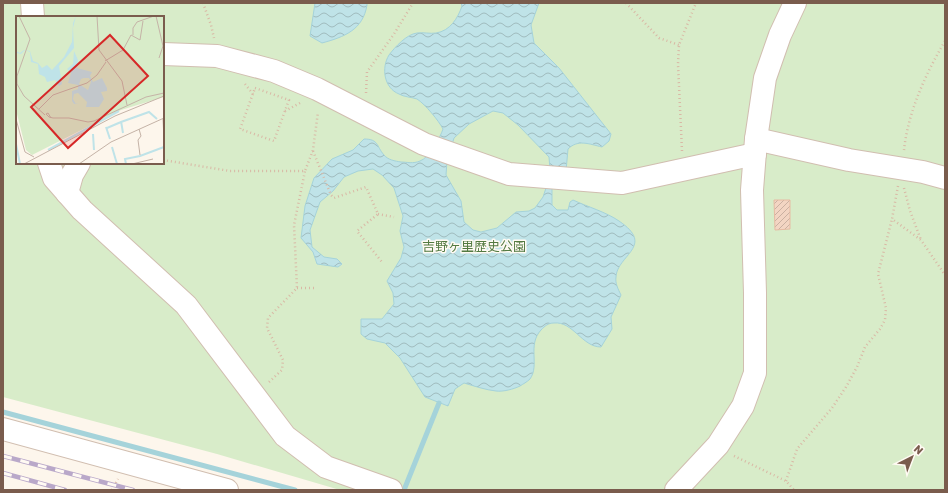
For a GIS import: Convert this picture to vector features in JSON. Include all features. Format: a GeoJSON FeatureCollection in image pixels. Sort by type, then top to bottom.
{"type":"FeatureCollection","features":[{"type":"Feature","properties":{"kind":"street"},"geometry":{"type":"LineString","coordinates":[[32,3],[33,16]]}},
{"type":"Feature","properties":{"kind":"street"},"geometry":{"type":"LineString","coordinates":[[676,490],[717,446],[743,406],[755,373],[755,293],[752,190],[756,147],[765,78],[780,35],[795,3]]}},
{"type":"Feature","properties":{"kind":"street"},"geometry":{"type":"LineString","coordinates":[[164,54],[216,56],[274,71],[321,91],[424,144],[509,174],[622,183],[710,165],[741,156],[756,147],[848,160],[900,173],[945,178]]}},
{"type":"Feature","properties":{"kind":"street"},"geometry":{"type":"LineString","coordinates":[[49,164],[54,178],[82,210],[186,305],[285,436],[326,467],[391,490]]}},
{"type":"Feature","properties":{"kind":"street"},"geometry":{"type":"LineString","coordinates":[[67,193],[72,175],[78,164]]}},
{"type":"Feature","properties":{"kind":"street"},"geometry":{"type":"LineString","coordinates":[[3,429],[227,490]]}},
{"type":"Feature","properties":{"kind":"path"},"geometry":{"type":"LineString","coordinates":[[203,3],[212,25],[216,56]]}},
{"type":"Feature","properties":{"kind":"path"},"geometry":{"type":"LineString","coordinates":[[371,117],[366,92],[367,72],[394,34],[413,3]]}},
{"type":"Feature","properties":{"kind":"path"},"geometry":{"type":"LineString","coordinates":[[626,3],[659,38],[679,45]]}},
{"type":"Feature","properties":{"kind":"path"},"geometry":{"type":"LineString","coordinates":[[683,170],[678,64],[679,45],[696,3]]}},
{"type":"Feature","properties":{"kind":"path"},"geometry":{"type":"LineString","coordinates":[[786,482],[797,449],[832,408],[857,367],[865,346],[880,329],[885,320],[886,308],[878,274],[881,257],[892,219],[905,139],[921,89],[945,40]]}},
{"type":"Feature","properties":{"kind":"path"},"geometry":{"type":"LineString","coordinates":[[255,88],[289,100],[274,141],[240,129],[253,94],[255,88]]}},
{"type":"Feature","properties":{"kind":"path"},"geometry":{"type":"LineString","coordinates":[[255,396],[282,370],[283,360],[267,328],[268,318],[296,288],[294,225],[305,171],[313,150],[321,91]]}},
{"type":"Feature","properties":{"kind":"path"},"geometry":{"type":"LineString","coordinates":[[313,150],[331,195],[334,198],[366,187],[378,214]]}},
{"type":"Feature","properties":{"kind":"path"},"geometry":{"type":"LineString","coordinates":[[164,160],[230,171],[305,171]]}},
{"type":"Feature","properties":{"kind":"path"},"geometry":{"type":"LineString","coordinates":[[900,173],[921,240],[945,275]]}},
{"type":"Feature","properties":{"kind":"path"},"geometry":{"type":"LineString","coordinates":[[382,262],[357,231],[378,214],[394,217]]}},
{"type":"Feature","properties":{"kind":"path"},"geometry":{"type":"LineString","coordinates":[[892,219],[921,240]]}},
{"type":"Feature","properties":{"kind":"path"},"geometry":{"type":"LineString","coordinates":[[296,288],[314,288]]}},
{"type":"Feature","properties":{"kind":"path"},"geometry":{"type":"LineString","coordinates":[[717,446],[786,482],[794,490]]}},
{"type":"Feature","properties":{"kind":"green space","name":"吉野ヶ里歴史公園"},"geometry":{"type":"Polygon","coordinates":[[[3,3],[945,3],[945,490],[340,490],[217,454],[3,397],[3,3]]]}},
{"type":"Feature","properties":{"kind":"water"},"geometry":{"type":"Polygon","coordinates":[[[315,3],[367,3],[367,5],[365,14],[357,26],[345,35],[322,43],[310,36],[315,3]]]}},
{"type":"Feature","properties":{"kind":"water"},"geometry":{"type":"Polygon","coordinates":[[[461,3],[539,3],[531,25],[534,43],[559,68],[611,134],[609,141],[602,147],[580,143],[568,149],[566,171],[552,185],[552,205],[557,210],[568,210],[570,202],[573,200],[608,215],[619,221],[630,230],[634,237],[635,244],[618,269],[616,282],[621,295],[611,317],[612,329],[601,347],[588,343],[561,323],[548,324],[537,336],[534,348],[534,368],[529,380],[518,387],[502,391],[488,390],[464,383],[455,389],[448,406],[425,397],[400,358],[385,343],[367,339],[361,334],[361,319],[382,319],[394,304],[393,293],[387,281],[401,258],[404,247],[400,231],[403,216],[394,188],[382,175],[373,169],[358,171],[344,177],[333,191],[320,202],[310,230],[312,247],[324,257],[337,259],[342,264],[338,267],[317,264],[313,252],[301,238],[305,206],[314,178],[332,159],[353,150],[364,139],[369,139],[375,142],[381,152],[388,158],[401,162],[412,163],[420,161],[427,156],[434,147],[443,129],[432,113],[420,101],[401,95],[390,87],[385,77],[385,66],[389,55],[405,38],[417,33],[436,33],[445,30],[456,19],[462,6],[461,3]],[[493,111],[469,124],[454,138],[447,161],[446,175],[461,201],[464,222],[473,230],[481,232],[497,228],[516,212],[529,211],[535,208],[543,197],[550,170],[549,157],[518,125],[503,113],[493,111]]]}},
{"type":"Feature","properties":{"kind":"building"},"geometry":{"type":"Polygon","coordinates":[[[774,200],[790,200],[790,229],[775,230],[774,200]]]}},
{"type":"Feature","properties":{"kind":"waterway"},"geometry":{"type":"LineString","coordinates":[[404,490],[439,403]]}},
{"type":"Feature","properties":{"kind":"waterway"},"geometry":{"type":"LineString","coordinates":[[3,412],[295,490]]}},
{"type":"Feature","properties":{"kind":"railway"},"geometry":{"type":"LineString","coordinates":[[3,456],[133,490]]}},
{"type":"Feature","properties":{"kind":"railway"},"geometry":{"type":"LineString","coordinates":[[3,473],[65,490]]}}]}
